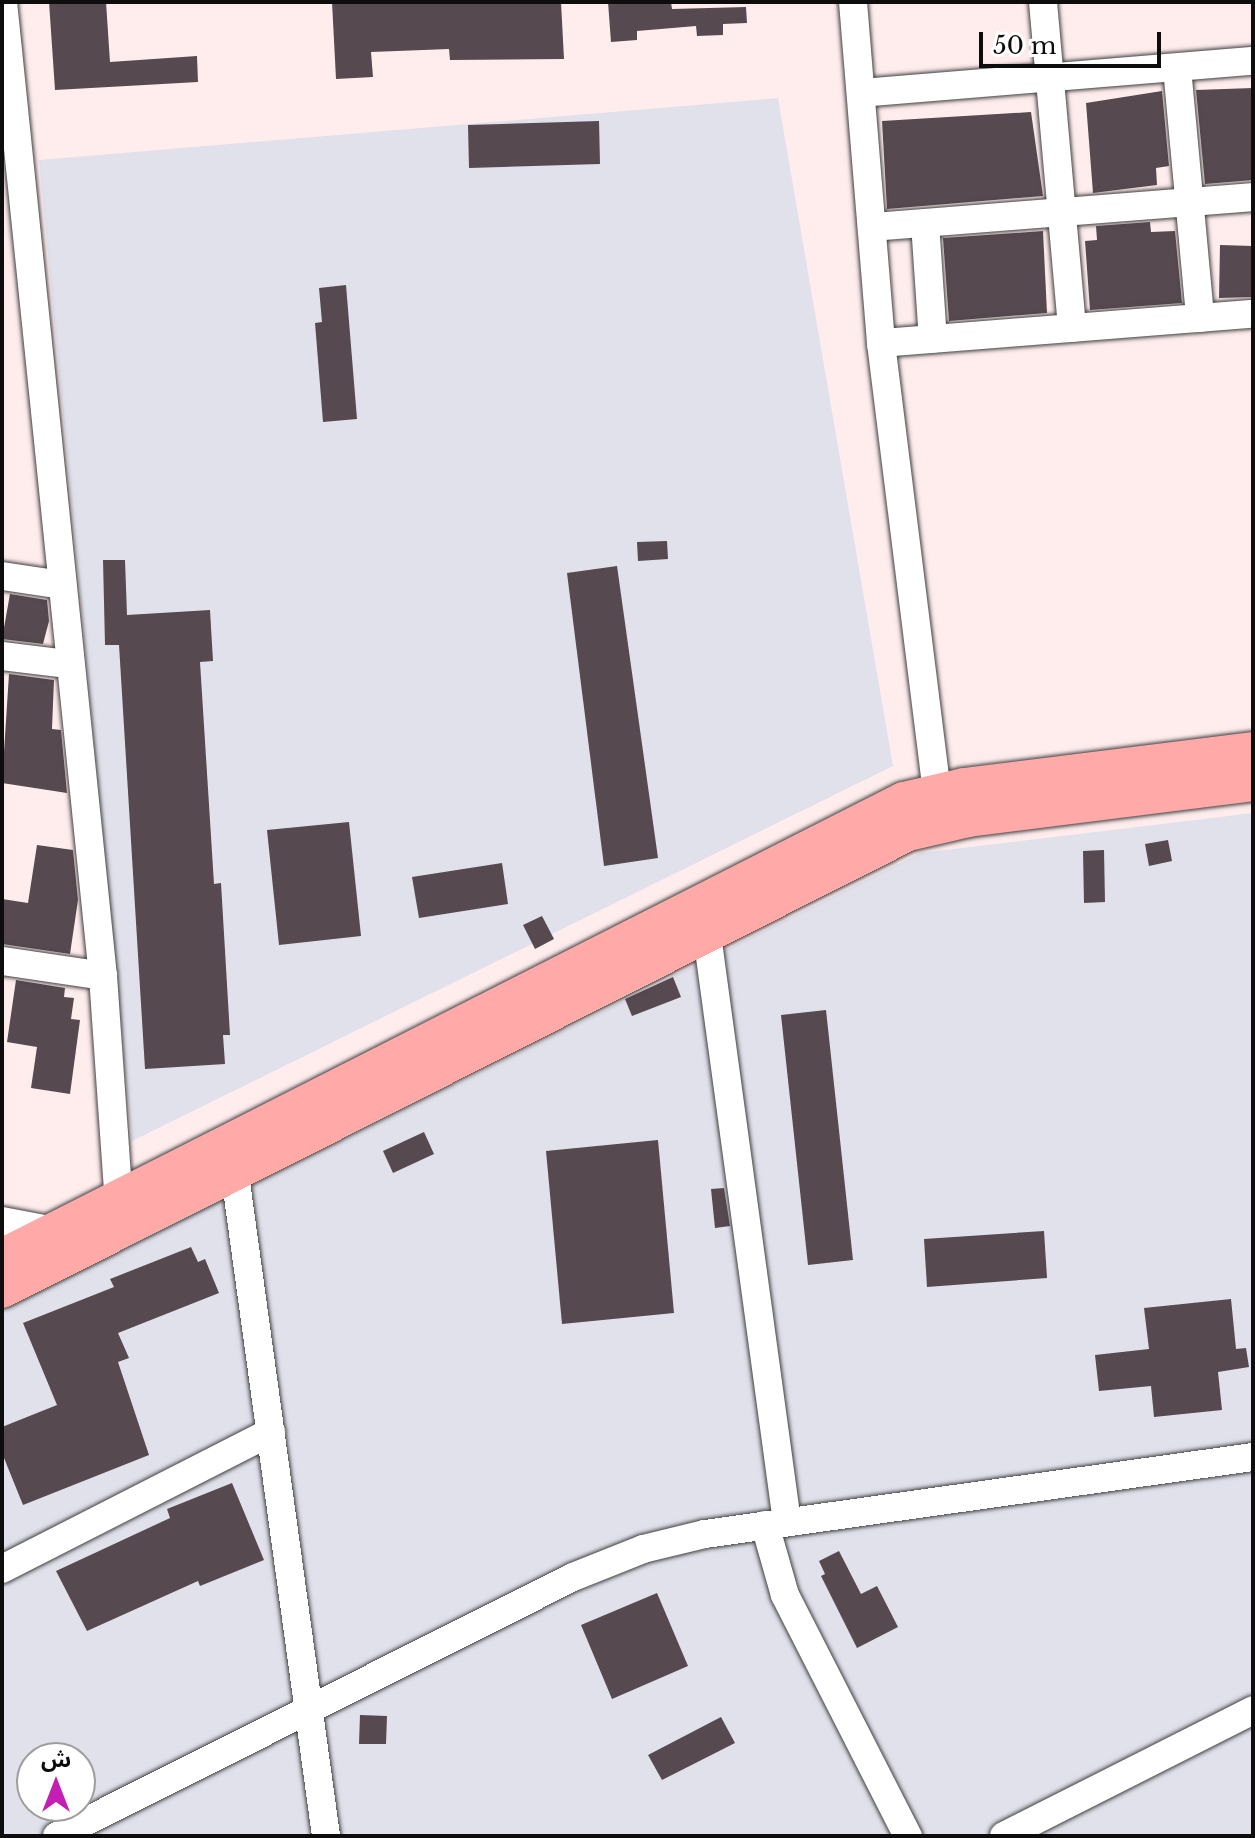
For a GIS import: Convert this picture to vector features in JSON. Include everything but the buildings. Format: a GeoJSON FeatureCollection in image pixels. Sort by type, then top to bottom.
{"type":"FeatureCollection","features":[{"type":"Feature","properties":{"kind":"main road"},"geometry":{"type":"LineString","coordinates":[[2,1289],[70,1240],[877,813],[937,792],[1253,751]]}},
{"type":"Feature","properties":{"kind":"main road"},"geometry":{"type":"LineString","coordinates":[[120,1215],[235,1175],[880,844],[930,826],[1253,782]]}},
{"type":"Feature","properties":{"kind":"main road"},"geometry":{"type":"LineString","coordinates":[[2,1258],[70,1240]]}},
{"type":"Feature","properties":{"kind":"street"},"geometry":{"type":"LineString","coordinates":[[3,2],[62,585],[67,664],[103,976],[120,1215]]}},
{"type":"Feature","properties":{"kind":"street"},"geometry":{"type":"LineString","coordinates":[[853,2],[881,343],[937,792]]}},
{"type":"Feature","properties":{"kind":"street"},"geometry":{"type":"LineString","coordinates":[[1043,2],[1072,328]]}},
{"type":"Feature","properties":{"kind":"street"},"geometry":{"type":"LineString","coordinates":[[861,93],[1253,61]]}},
{"type":"Feature","properties":{"kind":"street"},"geometry":{"type":"LineString","coordinates":[[1177,68],[1193,202],[1200,318]]}},
{"type":"Feature","properties":{"kind":"street"},"geometry":{"type":"LineString","coordinates":[[872,227],[1253,197]]}},
{"type":"Feature","properties":{"kind":"street"},"geometry":{"type":"LineString","coordinates":[[925,223],[933,339]]}},
{"type":"Feature","properties":{"kind":"street"},"geometry":{"type":"LineString","coordinates":[[881,343],[1253,314]]}},
{"type":"Feature","properties":{"kind":"street"},"geometry":{"type":"LineString","coordinates":[[2,576],[62,585]]}},
{"type":"Feature","properties":{"kind":"street"},"geometry":{"type":"LineString","coordinates":[[2,656],[67,664]]}},
{"type":"Feature","properties":{"kind":"street"},"geometry":{"type":"LineString","coordinates":[[707,935],[785,1595],[908,1836]]}},
{"type":"Feature","properties":{"kind":"street"},"geometry":{"type":"LineString","coordinates":[[2,961],[103,976]]}},
{"type":"Feature","properties":{"kind":"street"},"geometry":{"type":"LineString","coordinates":[[235,1175],[326,1836]]}},
{"type":"Feature","properties":{"kind":"street"},"geometry":{"type":"LineString","coordinates":[[2,1221],[70,1240]]}},
{"type":"Feature","properties":{"kind":"street"},"geometry":{"type":"LineString","coordinates":[[2,1569],[271,1432]]}},
{"type":"Feature","properties":{"kind":"street"},"geometry":{"type":"LineString","coordinates":[[57,1836],[607,1562],[674,1540],[1253,1457]]}},
{"type":"Feature","properties":{"kind":"street"},"geometry":{"type":"LineString","coordinates":[[1004,1836],[1253,1710]]}},
{"type":"Feature","properties":{"kind":"shaded area"},"geometry":{"type":"Polygon","coordinates":[[[778,98],[893,766],[132,1141],[39,160],[778,98]]]}},
{"type":"Feature","properties":{"kind":"shaded area"},"geometry":{"type":"Polygon","coordinates":[[[1253,813],[1253,1836],[2,1836],[2,1310],[920,853],[1253,813]]]}}]}
